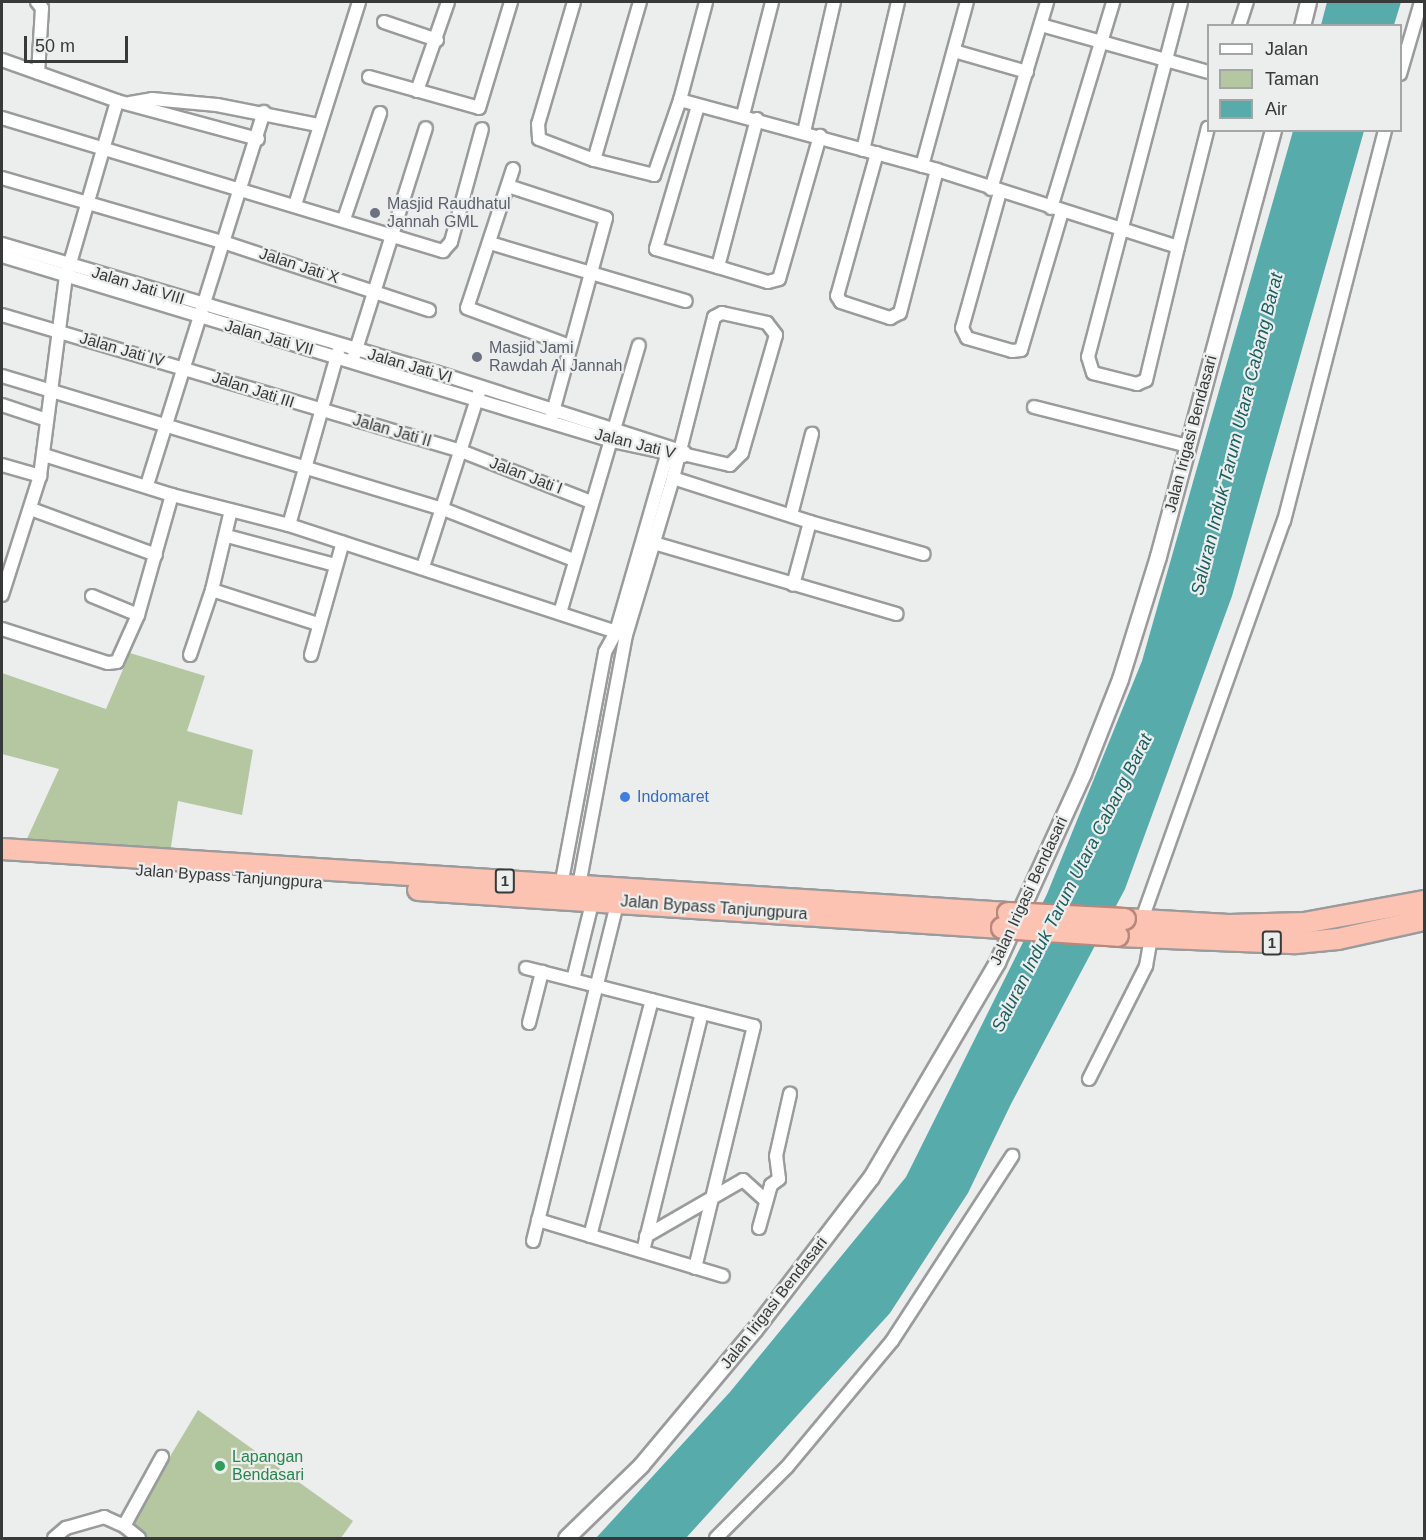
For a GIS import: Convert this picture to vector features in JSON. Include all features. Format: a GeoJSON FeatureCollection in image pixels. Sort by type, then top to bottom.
{"type":"FeatureCollection","features":[{"type":"Feature","properties":{"kind":"highway","name":"Jalan Bypass Tanjungpura"},"geometry":{"type":"LineString","coordinates":[[2,849],[574,893],[618,901],[1005,921],[1128,925],[1304,923],[1425,901]]}},
{"type":"Feature","properties":{"kind":"highway","name":"Jalan Bypass Tanjungpura"},"geometry":{"type":"LineString","coordinates":[[2,861],[574,893],[1005,921]]}},
{"type":"Feature","properties":{"kind":"highway","name":"Jalan Bypass Tanjungpura"},"geometry":{"type":"LineString","coordinates":[[1128,925],[1151,938],[1296,943],[1338,939],[1424,923]]}},
{"type":"Feature","properties":{"kind":"street"},"geometry":{"type":"LineString","coordinates":[[37,2],[42,8],[38,73]]}},
{"type":"Feature","properties":{"kind":"street"},"geometry":{"type":"LineString","coordinates":[[352,22],[353,2]]}},
{"type":"Feature","properties":{"kind":"street"},"geometry":{"type":"LineString","coordinates":[[295,205],[318,125],[359,2]]}},
{"type":"Feature","properties":{"kind":"street"},"geometry":{"type":"LineString","coordinates":[[417,91],[437,40],[448,2]]}},
{"type":"Feature","properties":{"kind":"street"},"geometry":{"type":"LineString","coordinates":[[369,77],[479,108],[511,2]]}},
{"type":"Feature","properties":{"kind":"street"},"geometry":{"type":"LineString","coordinates":[[574,2],[537,135],[542,142],[594,160],[673,182]]}},
{"type":"Feature","properties":{"kind":"street"},"geometry":{"type":"LineString","coordinates":[[594,160],[640,2]]}},
{"type":"Feature","properties":{"kind":"street"},"geometry":{"type":"LineString","coordinates":[[654,175],[680,100],[706,2]]}},
{"type":"Feature","properties":{"kind":"street"},"geometry":{"type":"LineString","coordinates":[[742,115],[772,2]]}},
{"type":"Feature","properties":{"kind":"street"},"geometry":{"type":"LineString","coordinates":[[804,132],[834,2]]}},
{"type":"Feature","properties":{"kind":"street"},"geometry":{"type":"LineString","coordinates":[[863,150],[898,2]]}},
{"type":"Feature","properties":{"kind":"street"},"geometry":{"type":"LineString","coordinates":[[922,166],[965,2]]}},
{"type":"Feature","properties":{"kind":"street"},"geometry":{"type":"LineString","coordinates":[[1047,2],[996,190],[962,328],[967,338],[1012,351],[1021,350],[1056,210],[1113,2]]}},
{"type":"Feature","properties":{"kind":"street"},"geometry":{"type":"LineString","coordinates":[[1181,2],[1088,357],[1093,373],[1137,384],[1146,380],[1208,132]]}},
{"type":"Feature","properties":{"kind":"street"},"geometry":{"type":"LineString","coordinates":[[1240,24],[1247,2]]}},
{"type":"Feature","properties":{"kind":"street"},"geometry":{"type":"LineString","coordinates":[[1302,24],[1308,2]]}},
{"type":"Feature","properties":{"kind":"street"},"geometry":{"type":"LineString","coordinates":[[1402,70],[1421,2]]}},
{"type":"Feature","properties":{"kind":"street"},"geometry":{"type":"LineString","coordinates":[[384,22],[437,40]]}},
{"type":"Feature","properties":{"kind":"street"},"geometry":{"type":"LineString","coordinates":[[1041,25],[1207,71]]}},
{"type":"Feature","properties":{"kind":"street"},"geometry":{"type":"LineString","coordinates":[[954,51],[1027,72]]}},
{"type":"Feature","properties":{"kind":"street"},"geometry":{"type":"LineString","coordinates":[[2,60],[122,102],[258,139]]}},
{"type":"Feature","properties":{"kind":"street"},"geometry":{"type":"LineString","coordinates":[[122,102],[177,100],[264,112],[318,125]]}},
{"type":"Feature","properties":{"kind":"street"},"geometry":{"type":"LineString","coordinates":[[680,100],[820,136],[937,170],[1056,210],[1178,247]]}},
{"type":"Feature","properties":{"kind":"street"},"geometry":{"type":"LineString","coordinates":[[2,595],[6,570],[31,509],[40,476],[68,271],[104,148],[122,102]]}},
{"type":"Feature","properties":{"kind":"street"},"geometry":{"type":"LineString","coordinates":[[698,106],[673,182],[656,249],[768,282],[779,279],[820,136]]}},
{"type":"Feature","properties":{"kind":"street"},"geometry":{"type":"LineString","coordinates":[[147,485],[204,313],[223,242],[258,139],[264,112]]}},
{"type":"Feature","properties":{"kind":"street"},"geometry":{"type":"LineString","coordinates":[[344,219],[380,113]]}},
{"type":"Feature","properties":{"kind":"street"},"geometry":{"type":"LineString","coordinates":[[2,118],[344,219],[433,249],[448,248],[482,129]]}},
{"type":"Feature","properties":{"kind":"street"},"geometry":{"type":"LineString","coordinates":[[718,267],[757,119]]}},
{"type":"Feature","properties":{"kind":"street"},"geometry":{"type":"LineString","coordinates":[[354,357],[394,237],[426,128]]}},
{"type":"Feature","properties":{"kind":"street","name":"Jalan Irigasi Bendasari"},"geometry":{"type":"LineString","coordinates":[[566,1539],[641,1465],[754,1330],[871,1177],[997,962],[1105,720],[1142,611],[1273,132]]}},
{"type":"Feature","properties":{"kind":"street"},"geometry":{"type":"LineString","coordinates":[[1128,925],[1284,521],[1384,132]]}},
{"type":"Feature","properties":{"kind":"street"},"geometry":{"type":"LineString","coordinates":[[877,153],[837,296],[841,302],[890,318],[900,313],[937,170]]}},
{"type":"Feature","properties":{"kind":"street"},"geometry":{"type":"LineString","coordinates":[[513,170],[467,308],[570,346]]}},
{"type":"Feature","properties":{"kind":"street","name":"Jalan Jati X"},"geometry":{"type":"LineString","coordinates":[[2,178],[89,201],[223,242],[429,310]]}},
{"type":"Feature","properties":{"kind":"street"},"geometry":{"type":"LineString","coordinates":[[508,186],[606,218],[593,275],[570,346],[552,415]]}},
{"type":"Feature","properties":{"kind":"street"},"geometry":{"type":"LineString","coordinates":[[490,243],[686,301]]}},
{"type":"Feature","properties":{"kind":"street"},"geometry":{"type":"LineString","coordinates":[[2,244],[68,271]]}},
{"type":"Feature","properties":{"kind":"street"},"geometry":{"type":"LineString","coordinates":[[2,256],[68,271]]}},
{"type":"Feature","properties":{"kind":"street","name":"Jalan Jati VIII"},"geometry":{"type":"LineString","coordinates":[[68,271],[204,313]]}},
{"type":"Feature","properties":{"kind":"street","name":"Jalan Jati VII"},"geometry":{"type":"LineString","coordinates":[[204,313],[340,345]]}},
{"type":"Feature","properties":{"kind":"street","name":"Jalan Jati VII"},"geometry":{"type":"LineString","coordinates":[[204,313],[336,358]]}},
{"type":"Feature","properties":{"kind":"street","name":"Jalan Jati V"},"geometry":{"type":"LineString","coordinates":[[481,386],[552,415],[613,435],[678,454],[730,465],[736,463],[776,335],[774,328],[722,313],[714,317],[678,454]]}},
{"type":"Feature","properties":{"kind":"street","name":"Jalan Jati IV"},"geometry":{"type":"LineString","coordinates":[[2,315],[184,368]]}},
{"type":"Feature","properties":{"kind":"street"},"geometry":{"type":"LineString","coordinates":[[289,525],[340,345]]}},
{"type":"Feature","properties":{"kind":"street","name":"Jalan Jati VI"},"geometry":{"type":"LineString","coordinates":[[340,345],[354,357],[477,399]]}},
{"type":"Feature","properties":{"kind":"street"},"geometry":{"type":"LineString","coordinates":[[560,613],[639,345]]}},
{"type":"Feature","properties":{"kind":"street","name":"Jalan Jati VI"},"geometry":{"type":"LineString","coordinates":[[336,358],[354,357],[481,386]]}},
{"type":"Feature","properties":{"kind":"street","name":"Jalan Jati III"},"geometry":{"type":"LineString","coordinates":[[184,368],[322,411]]}},
{"type":"Feature","properties":{"kind":"street"},"geometry":{"type":"LineString","coordinates":[[2,376],[443,509],[574,560]]}},
{"type":"Feature","properties":{"kind":"street"},"geometry":{"type":"LineString","coordinates":[[423,567],[481,386]]}},
{"type":"Feature","properties":{"kind":"street","name":"Jalan Jati V"},"geometry":{"type":"LineString","coordinates":[[477,399],[552,415]]}},
{"type":"Feature","properties":{"kind":"street"},"geometry":{"type":"LineString","coordinates":[[2,405],[47,420]]}},
{"type":"Feature","properties":{"kind":"street"},"geometry":{"type":"LineString","coordinates":[[1034,407],[1188,446]]}},
{"type":"Feature","properties":{"kind":"street","name":"Jalan Jati II"},"geometry":{"type":"LineString","coordinates":[[322,411],[461,451]]}},
{"type":"Feature","properties":{"kind":"street"},"geometry":{"type":"LineString","coordinates":[[791,515],[812,434]]}},
{"type":"Feature","properties":{"kind":"street","name":"Jalan Jati I"},"geometry":{"type":"LineString","coordinates":[[461,451],[591,502]]}},
{"type":"Feature","properties":{"kind":"street"},"geometry":{"type":"LineString","coordinates":[[649,541],[673,478],[678,454]]}},
{"type":"Feature","properties":{"kind":"street"},"geometry":{"type":"LineString","coordinates":[[574,893],[621,634],[678,454]]}},
{"type":"Feature","properties":{"kind":"street"},"geometry":{"type":"LineString","coordinates":[[44,455],[147,485],[172,495],[289,525],[423,567],[621,634]]}},
{"type":"Feature","properties":{"kind":"street"},"geometry":{"type":"LineString","coordinates":[[2,465],[40,476]]}},
{"type":"Feature","properties":{"kind":"street"},"geometry":{"type":"LineString","coordinates":[[673,478],[810,522],[924,554]]}},
{"type":"Feature","properties":{"kind":"street"},"geometry":{"type":"LineString","coordinates":[[2,630],[114,663],[120,658],[138,615],[172,495]]}},
{"type":"Feature","properties":{"kind":"street"},"geometry":{"type":"LineString","coordinates":[[31,509],[156,555]]}},
{"type":"Feature","properties":{"kind":"street"},"geometry":{"type":"LineString","coordinates":[[190,654],[212,590],[227,536],[231,510]]}},
{"type":"Feature","properties":{"kind":"street"},"geometry":{"type":"LineString","coordinates":[[793,585],[810,522]]}},
{"type":"Feature","properties":{"kind":"street"},"geometry":{"type":"LineString","coordinates":[[227,536],[335,566]]}},
{"type":"Feature","properties":{"kind":"street"},"geometry":{"type":"LineString","coordinates":[[649,541],[897,614]]}},
{"type":"Feature","properties":{"kind":"street"},"geometry":{"type":"LineString","coordinates":[[311,655],[343,543]]}},
{"type":"Feature","properties":{"kind":"street"},"geometry":{"type":"LineString","coordinates":[[212,590],[318,624]]}},
{"type":"Feature","properties":{"kind":"street"},"geometry":{"type":"LineString","coordinates":[[93,596],[138,615]]}},
{"type":"Feature","properties":{"kind":"street"},"geometry":{"type":"LineString","coordinates":[[573,980],[574,893],[605,652],[621,634]]}},
{"type":"Feature","properties":{"kind":"street"},"geometry":{"type":"LineString","coordinates":[[533,1240],[618,901]]}},
{"type":"Feature","properties":{"kind":"street"},"geometry":{"type":"LineString","coordinates":[[1089,1079],[1146,966],[1151,938]]}},
{"type":"Feature","properties":{"kind":"street"},"geometry":{"type":"LineString","coordinates":[[526,968],[754,1026],[695,1268]]}},
{"type":"Feature","properties":{"kind":"street"},"geometry":{"type":"LineString","coordinates":[[529,1023],[542,972]]}},
{"type":"Feature","properties":{"kind":"street"},"geometry":{"type":"LineString","coordinates":[[590,1236],[652,1000]]}},
{"type":"Feature","properties":{"kind":"street"},"geometry":{"type":"LineString","coordinates":[[643,1251],[702,1012]]}},
{"type":"Feature","properties":{"kind":"street"},"geometry":{"type":"LineString","coordinates":[[759,1228],[771,1185],[779,1179],[776,1156],[790,1094]]}},
{"type":"Feature","properties":{"kind":"street"},"geometry":{"type":"LineString","coordinates":[[716,1539],[788,1467],[892,1341],[1012,1156]]}},
{"type":"Feature","properties":{"kind":"street"},"geometry":{"type":"LineString","coordinates":[[646,1236],[743,1180],[766,1201]]}},
{"type":"Feature","properties":{"kind":"street"},"geometry":{"type":"LineString","coordinates":[[538,1220],[723,1276]]}},
{"type":"Feature","properties":{"kind":"street"},"geometry":{"type":"LineString","coordinates":[[124,1526],[162,1458]]}},
{"type":"Feature","properties":{"kind":"street"},"geometry":{"type":"LineString","coordinates":[[54,1539],[66,1528],[104,1517],[124,1526],[139,1539]]}},
{"type":"Feature","properties":{"kind":"green space"},"geometry":{"type":"Polygon","coordinates":[[[130,653],[205,676],[187,731],[253,750],[242,815],[178,801],[170,853],[25,843],[59,769],[2,754],[2,673],[106,709],[130,653]]]}},
{"type":"Feature","properties":{"kind":"green space","name":"Lapangan Bendasari"},"geometry":{"type":"Polygon","coordinates":[[[198,1410],[353,1521],[341,1538],[139,1538],[127,1528],[198,1410]]]}},
{"type":"Feature","properties":{"kind":"water"},"geometry":{"type":"Polygon","coordinates":[[[1327,2],[1401,2],[1394,24],[1321,24],[1327,2]]]}},
{"type":"Feature","properties":{"kind":"water","name":"Saluran Induk Tarum Utara Cabang Barat"},"geometry":{"type":"Polygon","coordinates":[[[1293,132],[1364,132],[1232,596],[1125,889],[1011,1104],[968,1193],[890,1313],[686,1538],[596,1538],[730,1392],[906,1177],[1047,894],[1142,661],[1293,132]]]}},
{"type":"Feature","properties":{"kind":"place","name":"Masjid Raudhatul Jannah GML"},"geometry":{"type":"Point","coordinates":[375,213]}},
{"type":"Feature","properties":{"kind":"place","name":"Masjid Jami Rawdah Al Jannah"},"geometry":{"type":"Point","coordinates":[477,357]}},
{"type":"Feature","properties":{"kind":"place","name":"Indomaret"},"geometry":{"type":"Point","coordinates":[625,797]}},
{"type":"Feature","properties":{"kind":"place","name":"Lapangan Bendasari"},"geometry":{"type":"Point","coordinates":[220,1466]}}]}
